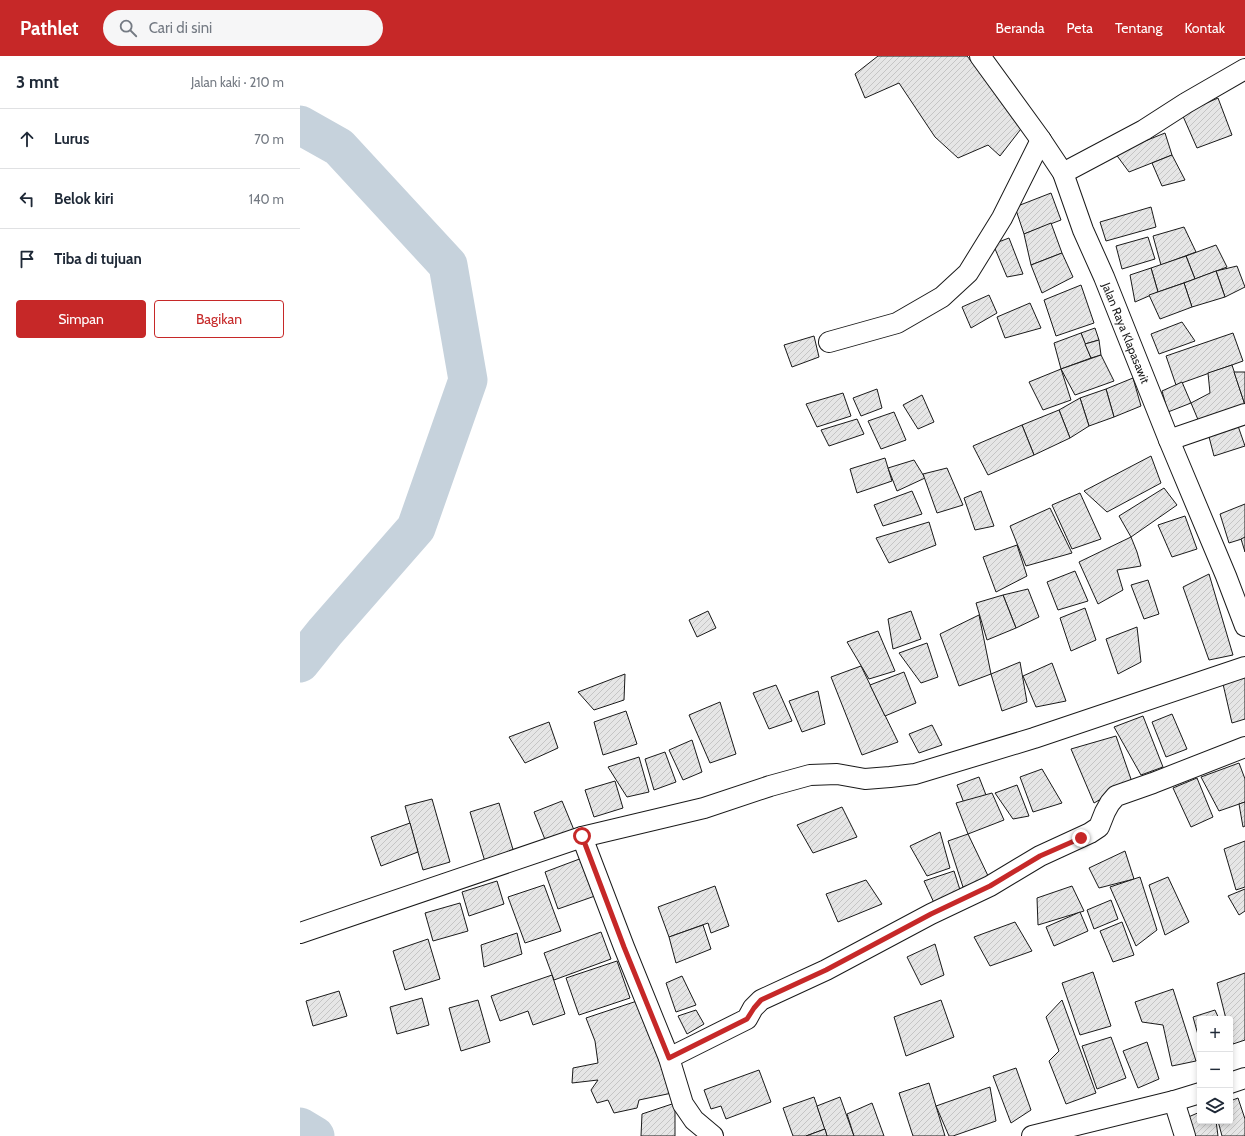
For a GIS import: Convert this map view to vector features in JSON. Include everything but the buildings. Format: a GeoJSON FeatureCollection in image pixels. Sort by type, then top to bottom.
{"type":"FeatureCollection","features":[{"type":"Feature","properties":{"kind":"street","name":"Jalan Raya Klapasawit"},"geometry":{"type":"LineString","coordinates":[[980,56],[1064,173],[1083,230],[1104,277],[1245,626]]}},
{"type":"Feature","properties":{"kind":"street"},"geometry":{"type":"LineString","coordinates":[[1064,173],[1144,130],[1186,103],[1245,69]]}},
{"type":"Feature","properties":{"kind":"street"},"geometry":{"type":"LineString","coordinates":[[828,342],[896,323],[942,297],[968,273],[1002,218],[1041,140]]}},
{"type":"Feature","properties":{"kind":"street"},"geometry":{"type":"LineString","coordinates":[[1169,440],[1245,414]]}},
{"type":"Feature","properties":{"kind":"street"},"geometry":{"type":"LineString","coordinates":[[300,933],[582,836],[704,808],[770,786],[810,775],[837,774],[865,779],[914,774],[1034,738],[1245,667]]}},
{"type":"Feature","properties":{"kind":"street"},"geometry":{"type":"LineString","coordinates":[[669,1058],[747,1019],[761,1000],[826,970],[931,914],[990,886],[1040,856],[1090,833],[1099,827],[1107,807],[1116,796],[1245,747]]}},
{"type":"Feature","properties":{"kind":"street"},"geometry":{"type":"LineString","coordinates":[[582,836],[624,947],[669,1058],[683,1104],[694,1120],[713,1136]]}},
{"type":"Feature","properties":{"kind":"street"},"geometry":{"type":"LineString","coordinates":[[1233,1082],[1245,1078]]}},
{"type":"Feature","properties":{"kind":"street"},"geometry":{"type":"LineString","coordinates":[[1032,1136],[1197,1094]]}},
{"type":"Feature","properties":{"kind":"street"},"geometry":{"type":"LineString","coordinates":[[1174,1101],[1185,1136]]}},
{"type":"Feature","properties":{"kind":"waterway"},"geometry":{"type":"LineString","coordinates":[[300,125],[339,147],[448,265],[468,380],[416,528],[325,632],[300,663]]}},
{"type":"Feature","properties":{"kind":"waterway"},"geometry":{"type":"LineString","coordinates":[[300,1127],[315,1136]]}},
{"type":"Feature","properties":{"kind":"route"},"geometry":{"type":"LineString","coordinates":[[582,836],[624,947],[669,1058],[747,1019],[761,1000],[826,970],[931,914],[990,886],[1040,856],[1081,838]]}}]}
